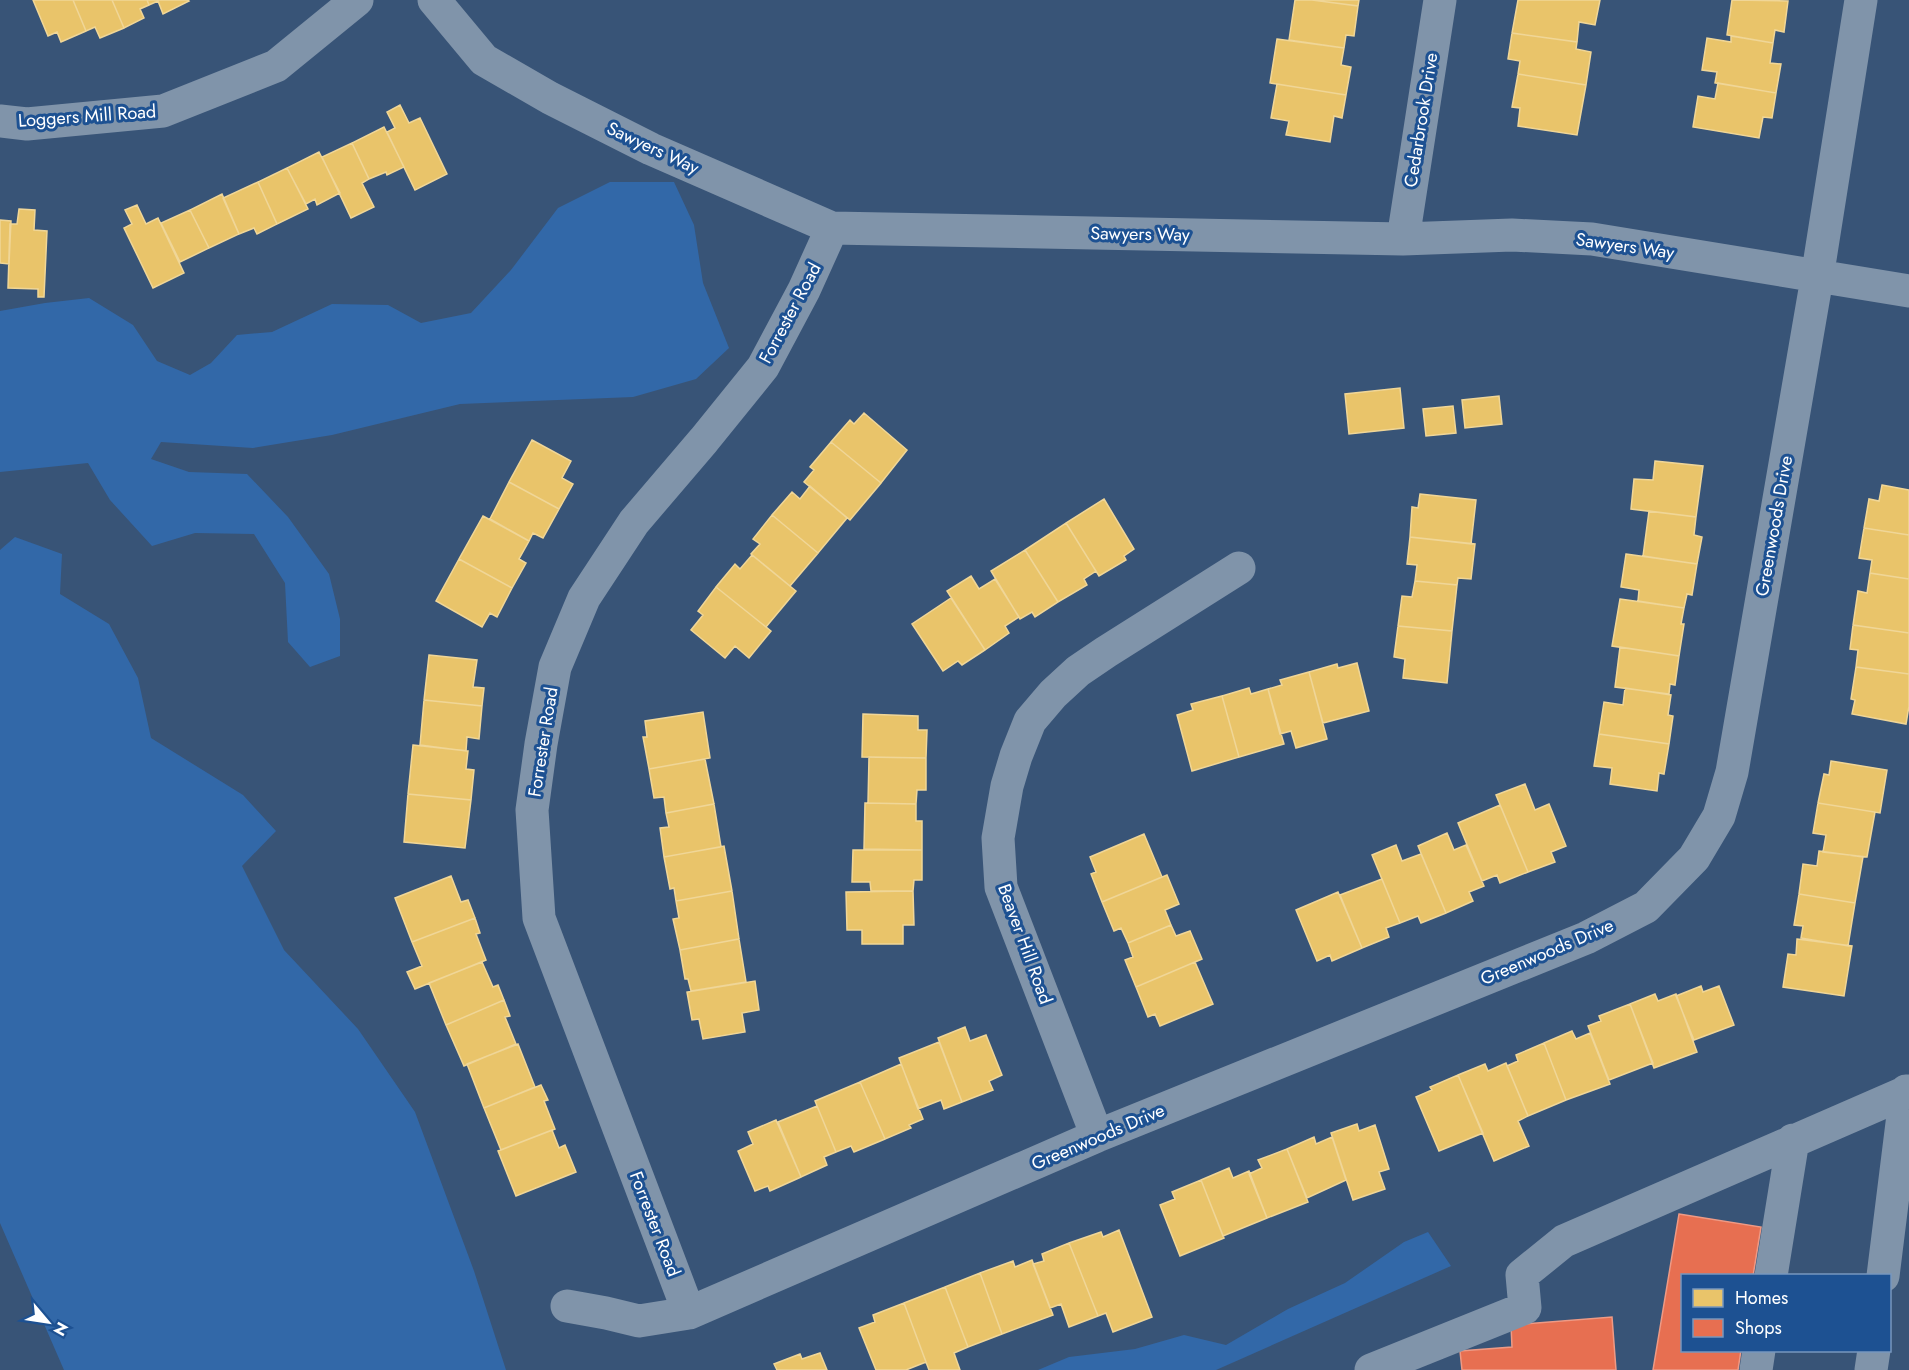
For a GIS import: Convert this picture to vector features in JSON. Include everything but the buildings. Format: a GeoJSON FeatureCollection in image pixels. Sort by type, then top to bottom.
{"type":"FeatureCollection","features":[{"type":"Feature","properties":{"kind":"street","name":"Loggers Mill Road"},"geometry":{"type":"LineString","coordinates":[[0,121],[27,124],[163,111],[276,66],[357,0]]}},
{"type":"Feature","properties":{"kind":"street","name":"Sawyers Way"},"geometry":{"type":"LineString","coordinates":[[434,0],[484,60],[522,82],[651,149],[832,228],[1403,239],[1512,235],[1592,239],[1817,278],[1909,291]]}},
{"type":"Feature","properties":{"kind":"street","name":"Cedarbrook Drive"},"geometry":{"type":"LineString","coordinates":[[1403,239],[1440,0]]}},
{"type":"Feature","properties":{"kind":"street","name":"Greenwoods Drive"},"geometry":{"type":"LineString","coordinates":[[567,1306],[639,1321],[689,1313],[1097,1136],[1586,938],[1646,907],[1694,858],[1719,816],[1732,772],[1817,278],[1861,0]]}},
{"type":"Feature","properties":{"kind":"street","name":"Forrester Road"},"geometry":{"type":"LineString","coordinates":[[689,1313],[539,918],[532,810],[555,667],[584,598],[633,522],[763,367],[804,290],[832,228]]}},
{"type":"Feature","properties":{"kind":"street","name":"Beaver Hill Road"},"geometry":{"type":"LineString","coordinates":[[1097,1136],[1001,887],[998,838],[1007,786],[1030,721],[1053,694],[1078,671],[1106,652],[1239,568]]}},
{"type":"Feature","properties":{"kind":"street"},"geometry":{"type":"LineString","coordinates":[[1371,1370],[1525,1308],[1521,1275],[1563,1241],[1908,1091]]}},
{"type":"Feature","properties":{"kind":"street"},"geometry":{"type":"LineString","coordinates":[[1883,1274],[1908,1091]]}},
{"type":"Feature","properties":{"kind":"street"},"geometry":{"type":"LineString","coordinates":[[1771,1274],[1793,1140]]}},
{"type":"Feature","properties":{"kind":"street"},"geometry":{"type":"LineString","coordinates":[[1756,1370],[1759,1352]]}},
{"type":"Feature","properties":{"kind":"street"},"geometry":{"type":"LineString","coordinates":[[1871,1370],[1874,1352]]}},
{"type":"Feature","properties":{"kind":"shaded area"},"geometry":{"type":"Polygon","coordinates":[[[610,182],[674,182],[694,225],[703,283],[729,348],[696,379],[633,397],[460,404],[332,435],[253,448],[161,442],[151,459],[189,472],[247,474],[288,517],[329,574],[340,619],[340,656],[310,667],[288,642],[285,583],[254,534],[195,533],[152,546],[110,500],[88,463],[0,472],[0,311],[89,298],[133,325],[157,361],[190,375],[211,363],[237,335],[272,332],[332,304],[388,305],[421,323],[471,313],[511,270],[558,208],[610,182]]]}},
{"type":"Feature","properties":{"kind":"shaded area"},"geometry":{"type":"Polygon","coordinates":[[[15,537],[62,554],[60,594],[109,624],[138,678],[151,738],[243,795],[276,831],[242,866],[284,950],[358,1029],[415,1112],[474,1271],[506,1370],[64,1370],[0,1223],[0,550],[15,537]]]}},
{"type":"Feature","properties":{"kind":"shaded area"},"geometry":{"type":"Polygon","coordinates":[[[1428,1232],[1451,1266],[1216,1370],[1038,1370],[1069,1357],[1135,1349],[1184,1335],[1226,1345],[1288,1309],[1345,1283],[1404,1242],[1428,1232]]]}}]}
